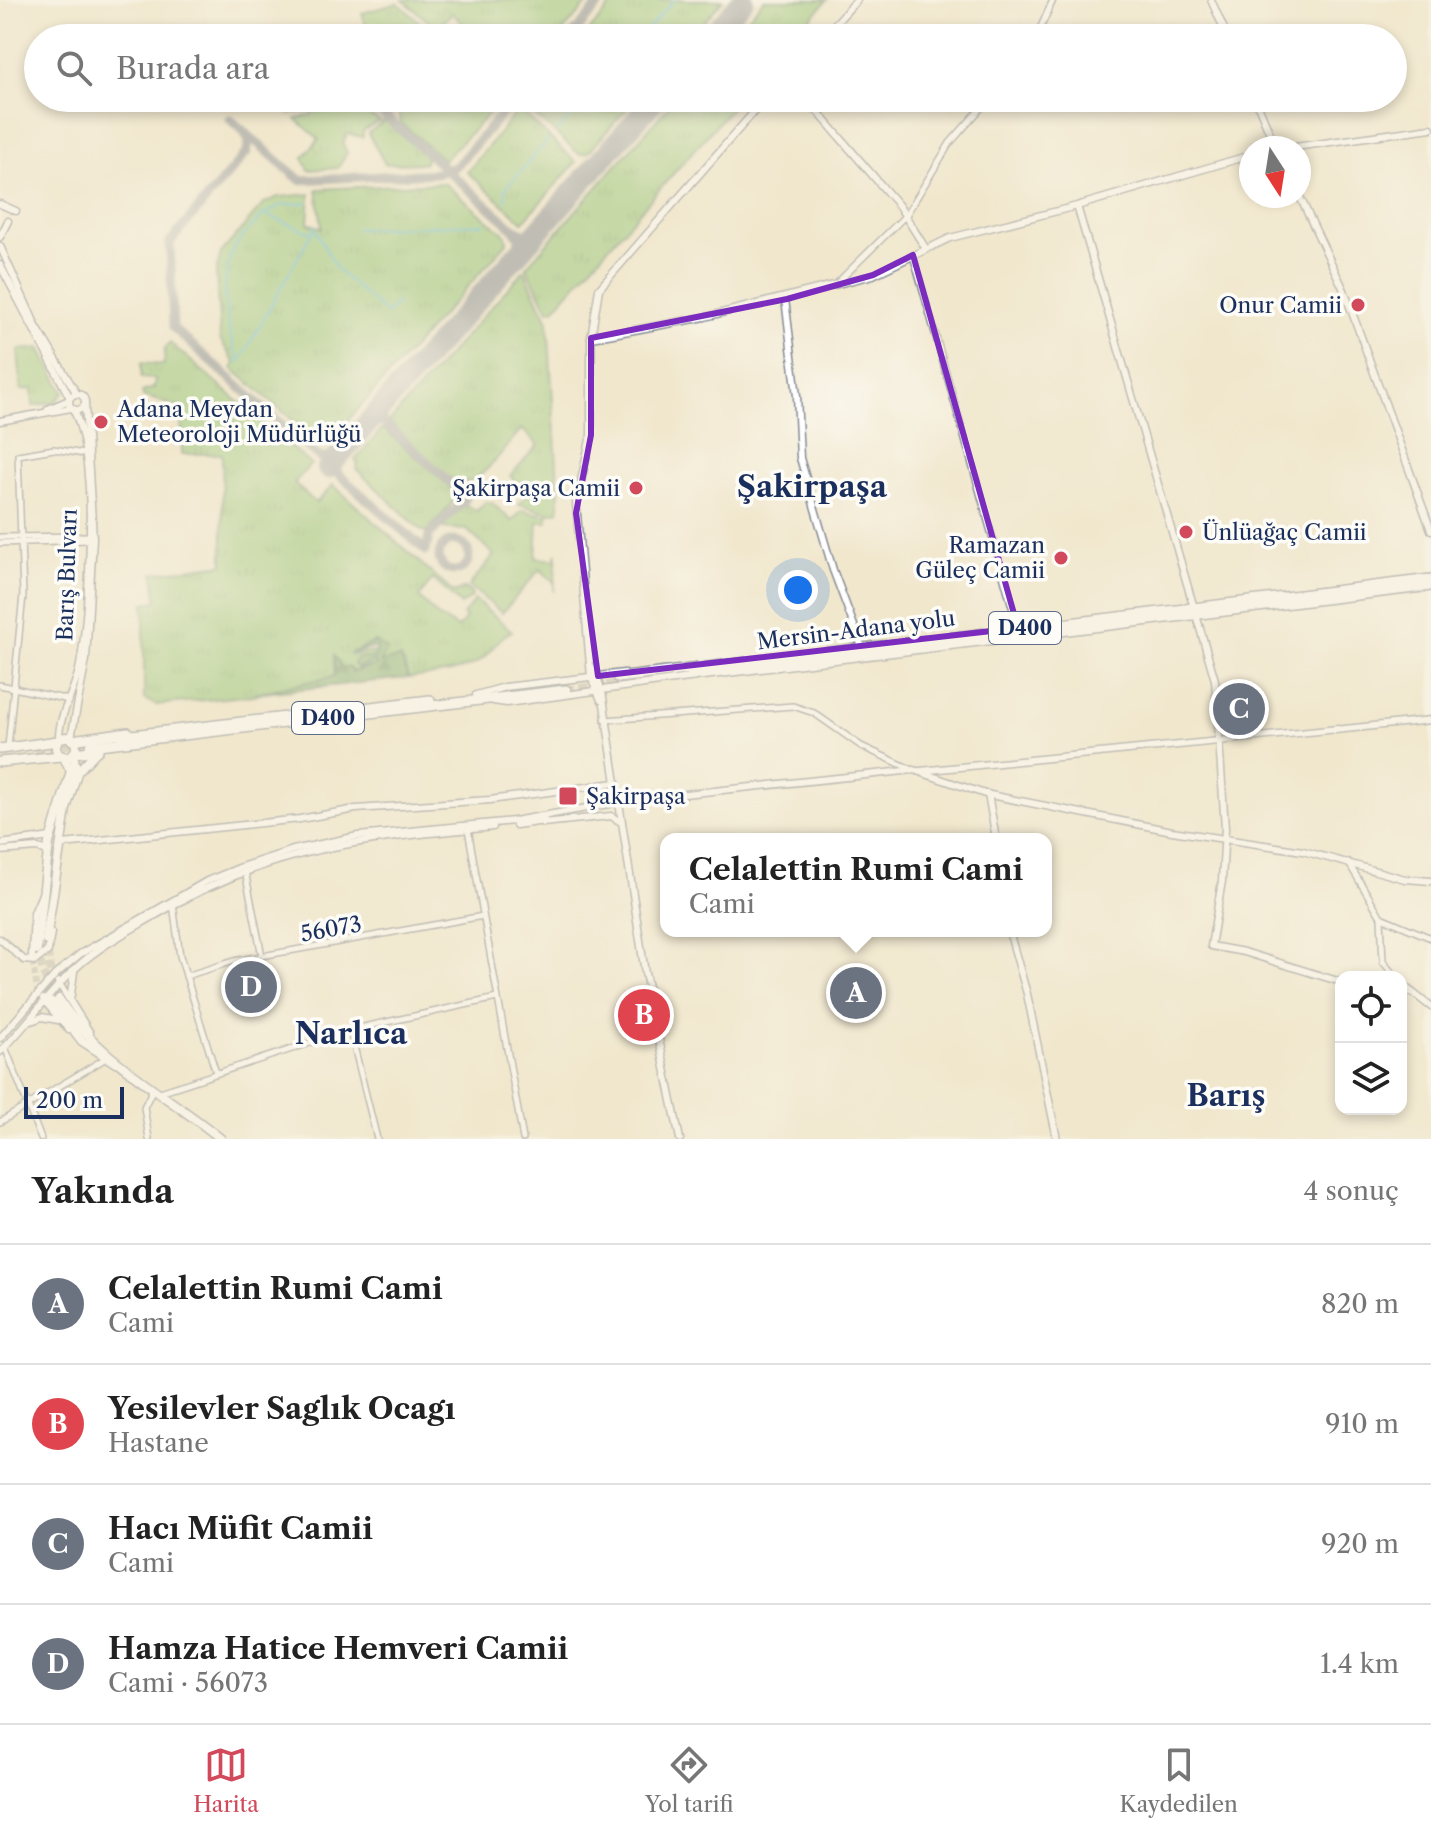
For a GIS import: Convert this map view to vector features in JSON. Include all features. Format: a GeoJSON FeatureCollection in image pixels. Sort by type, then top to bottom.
{"type":"FeatureCollection","features":[{"type":"Feature","properties":{"kind":"highway","name":"Mersin-Adana yolu"},"geometry":{"type":"LineString","coordinates":[[701,672],[862,647],[1018,628],[1194,612],[1431,579]]}},
{"type":"Feature","properties":{"kind":"highway","name":"Mersin-Adana yolu"},"geometry":{"type":"LineString","coordinates":[[619,681],[1431,586]]}},
{"type":"Feature","properties":{"kind":"highway","name":"D400"},"geometry":{"type":"LineString","coordinates":[[566,688],[490,700],[92,745],[227,722],[566,688]]}},
{"type":"Feature","properties":{"kind":"highway"},"geometry":{"type":"LineString","coordinates":[[72,739],[92,745]]}},
{"type":"Feature","properties":{"kind":"highway"},"geometry":{"type":"LineString","coordinates":[[2,754],[37,750],[59,741]]}},
{"type":"Feature","properties":{"kind":"highway"},"geometry":{"type":"LineString","coordinates":[[74,754],[92,745]]}},
{"type":"Feature","properties":{"kind":"highway"},"geometry":{"type":"LineString","coordinates":[[37,750],[62,756]]}},
{"type":"Feature","properties":{"kind":"main road"},"geometry":{"type":"LineString","coordinates":[[835,24],[857,0]]}},
{"type":"Feature","properties":{"kind":"main road"},"geometry":{"type":"LineString","coordinates":[[1211,0],[1222,24]]}},
{"type":"Feature","properties":{"kind":"main road"},"geometry":{"type":"LineString","coordinates":[[680,1139],[650,1001],[605,720],[592,667],[576,513],[591,435],[591,338],[599,289],[754,112]]}},
{"type":"Feature","properties":{"kind":"main road"},"geometry":{"type":"LineString","coordinates":[[818,112],[906,215],[926,249]]}},
{"type":"Feature","properties":{"kind":"main road"},"geometry":{"type":"LineString","coordinates":[[1261,112],[1271,136]]}},
{"type":"Feature","properties":{"kind":"main road"},"geometry":{"type":"LineString","coordinates":[[1311,145],[1431,128]]}},
{"type":"Feature","properties":{"kind":"main road"},"geometry":{"type":"LineString","coordinates":[[591,338],[785,299],[873,275],[954,237],[1077,206],[1146,183],[1239,158]]}},
{"type":"Feature","properties":{"kind":"main road"},"geometry":{"type":"LineString","coordinates":[[0,204],[16,211]]}},
{"type":"Feature","properties":{"kind":"main road"},"geometry":{"type":"LineString","coordinates":[[1077,206],[1108,304],[1138,423],[1143,425],[1165,498],[1215,680],[1224,837],[1222,886],[1211,946],[1244,952],[1335,980]]}},
{"type":"Feature","properties":{"kind":"main road"},"geometry":{"type":"LineString","coordinates":[[1305,208],[1344,290],[1431,530]]}},
{"type":"Feature","properties":{"kind":"main road"},"geometry":{"type":"LineString","coordinates":[[0,237],[8,221]]}},
{"type":"Feature","properties":{"kind":"main road","name":"Barış Bulvarı"},"geometry":{"type":"LineString","coordinates":[[0,246],[72,402],[80,423],[89,479]]}},
{"type":"Feature","properties":{"kind":"main road","name":"Barış Bulvarı"},"geometry":{"type":"LineString","coordinates":[[0,265],[72,402]]}},
{"type":"Feature","properties":{"kind":"main road"},"geometry":{"type":"LineString","coordinates":[[785,299],[797,396],[800,458],[833,570],[862,647]]}},
{"type":"Feature","properties":{"kind":"main road","name":"Barış Bulvarı"},"geometry":{"type":"LineString","coordinates":[[72,402],[84,398],[89,479],[86,660],[72,723],[72,739]]}},
{"type":"Feature","properties":{"kind":"main road"},"geometry":{"type":"LineString","coordinates":[[0,421],[37,414],[72,402],[80,409],[85,404]]}},
{"type":"Feature","properties":{"kind":"main road","name":"Barış Bulvarı"},"geometry":{"type":"LineString","coordinates":[[59,741],[58,728],[81,663],[88,602]]}},
{"type":"Feature","properties":{"kind":"main road"},"geometry":{"type":"LineString","coordinates":[[476,695],[505,687],[594,676],[683,667],[701,672]]}},
{"type":"Feature","properties":{"kind":"main road"},"geometry":{"type":"LineString","coordinates":[[490,700],[507,703],[684,681],[701,672]]}},
{"type":"Feature","properties":{"kind":"main road"},"geometry":{"type":"LineString","coordinates":[[1,1045],[39,992],[72,960],[207,881],[293,850],[358,836],[550,817],[619,803],[916,771],[1221,744],[1431,719]]}},
{"type":"Feature","properties":{"kind":"main road"},"geometry":{"type":"LineString","coordinates":[[46,940],[63,845],[66,809],[77,773],[92,745],[72,723]]}},
{"type":"Feature","properties":{"kind":"main road"},"geometry":{"type":"LineString","coordinates":[[37,750],[58,728]]}},
{"type":"Feature","properties":{"kind":"main road"},"geometry":{"type":"LineString","coordinates":[[35,953],[51,837],[71,771],[57,750],[59,741],[72,739],[76,745],[77,773]]}},
{"type":"Feature","properties":{"kind":"main road"},"geometry":{"type":"LineString","coordinates":[[62,756],[74,754]]}},
{"type":"Feature","properties":{"kind":"main road"},"geometry":{"type":"LineString","coordinates":[[916,771],[988,794],[1172,831],[1224,837],[1348,862],[1405,879],[1431,881]]}},
{"type":"Feature","properties":{"kind":"main road"},"geometry":{"type":"LineString","coordinates":[[0,851],[37,848],[49,851],[63,845],[300,819],[356,809],[490,800],[615,783]]}},
{"type":"Feature","properties":{"kind":"main road"},"geometry":{"type":"LineString","coordinates":[[988,794],[995,833]]}},
{"type":"Feature","properties":{"kind":"main road"},"geometry":{"type":"LineString","coordinates":[[535,823],[619,803]]}},
{"type":"Feature","properties":{"kind":"main road"},"geometry":{"type":"LineString","coordinates":[[1,1045],[52,1001],[60,985],[76,967],[173,904],[245,871],[330,846],[611,816],[622,823]]}},
{"type":"Feature","properties":{"kind":"main road"},"geometry":{"type":"LineString","coordinates":[[0,844],[51,837],[63,845]]}},
{"type":"Feature","properties":{"kind":"main road"},"geometry":{"type":"LineString","coordinates":[[0,939],[24,960],[35,961],[45,957],[50,943],[55,886]]}},
{"type":"Feature","properties":{"kind":"main road"},"geometry":{"type":"LineString","coordinates":[[1011,937],[1027,994],[1057,1139]]}},
{"type":"Feature","properties":{"kind":"main road"},"geometry":{"type":"LineString","coordinates":[[70,1004],[76,967],[72,960]]}},
{"type":"Feature","properties":{"kind":"main road"},"geometry":{"type":"LineString","coordinates":[[55,975],[102,1053]]}},
{"type":"Feature","properties":{"kind":"main road"},"geometry":{"type":"LineString","coordinates":[[39,992],[92,1036]]}},
{"type":"Feature","properties":{"kind":"main road"},"geometry":{"type":"LineString","coordinates":[[1407,992],[1412,992],[1431,1007]]}},
{"type":"Feature","properties":{"kind":"main road"},"geometry":{"type":"LineString","coordinates":[[52,1001],[59,1020],[82,1041],[119,1064],[221,1139]]}},
{"type":"Feature","properties":{"kind":"main road"},"geometry":{"type":"LineString","coordinates":[[52,1001],[82,1041]]}},
{"type":"Feature","properties":{"kind":"main road"},"geometry":{"type":"LineString","coordinates":[[1,1045],[31,1011]]}},
{"type":"Feature","properties":{"kind":"main road"},"geometry":{"type":"LineString","coordinates":[[28,1023],[42,1017],[59,1020]]}},
{"type":"Feature","properties":{"kind":"street"},"geometry":{"type":"LineString","coordinates":[[1042,24],[1053,0]]}},
{"type":"Feature","properties":{"kind":"street"},"geometry":{"type":"LineString","coordinates":[[837,283],[906,215],[950,143],[978,112]]}},
{"type":"Feature","properties":{"kind":"street"},"geometry":{"type":"LineString","coordinates":[[913,255],[1018,628]]}},
{"type":"Feature","properties":{"kind":"street"},"geometry":{"type":"LineString","coordinates":[[2,754],[20,652],[22,538],[18,455],[54,449],[84,454]]}},
{"type":"Feature","properties":{"kind":"street"},"geometry":{"type":"LineString","coordinates":[[0,540],[89,538]]}},
{"type":"Feature","properties":{"kind":"street"},"geometry":{"type":"LineString","coordinates":[[0,685],[70,700]]}},
{"type":"Feature","properties":{"kind":"street"},"geometry":{"type":"LineString","coordinates":[[605,720],[793,706],[814,713],[861,746],[916,771]]}},
{"type":"Feature","properties":{"kind":"street"},"geometry":{"type":"LineString","coordinates":[[468,829],[523,1139]]}},
{"type":"Feature","properties":{"kind":"street"},"geometry":{"type":"LineString","coordinates":[[1348,862],[1381,917],[1383,962],[1391,971]]}},
{"type":"Feature","properties":{"kind":"street"},"geometry":{"type":"LineString","coordinates":[[245,871],[262,956]]}},
{"type":"Feature","properties":{"kind":"street"},"geometry":{"type":"LineString","coordinates":[[173,904],[186,976],[216,1073]]}},
{"type":"Feature","properties":{"kind":"street","name":"56073"},"geometry":{"type":"LineString","coordinates":[[186,976],[262,956],[483,916]]}},
{"type":"Feature","properties":{"kind":"street"},"geometry":{"type":"LineString","coordinates":[[1381,917],[1431,938]]}},
{"type":"Feature","properties":{"kind":"street"},"geometry":{"type":"LineString","coordinates":[[1407,987],[1412,992]]}},
{"type":"Feature","properties":{"kind":"street"},"geometry":{"type":"LineString","coordinates":[[149,1139],[144,1107],[156,1091],[350,1030],[497,998]]}},
{"type":"Feature","properties":{"kind":"street"},"geometry":{"type":"LineString","coordinates":[[350,1030],[377,1139]]}},
{"type":"Feature","properties":{"kind":"street"},"geometry":{"type":"LineString","coordinates":[[1,1045],[41,1139]]}},
{"type":"Feature","properties":{"kind":"street"},"geometry":{"type":"LineString","coordinates":[[0,1122],[29,1106],[102,1053]]}},
{"type":"Feature","properties":{"kind":"highlighted area"},"geometry":{"type":"Polygon","coordinates":[[[913,255],[1018,628],[598,676],[576,513],[591,435],[591,338],[787,299],[873,275],[913,255]]]}},
{"type":"Feature","properties":{"kind":"green space"},"geometry":{"type":"Polygon","coordinates":[[[403,0],[591,0],[570,24],[464,24],[452,13],[442,24],[431,24],[403,0]]]}},
{"type":"Feature","properties":{"kind":"green space"},"geometry":{"type":"Polygon","coordinates":[[[616,0],[723,0],[702,24],[595,24],[616,0]]]}},
{"type":"Feature","properties":{"kind":"green space"},"geometry":{"type":"Polygon","coordinates":[[[764,0],[827,0],[806,24],[743,24],[764,0]]]}},
{"type":"Feature","properties":{"kind":"green space"},"geometry":{"type":"Polygon","coordinates":[[[398,3],[422,24],[365,24],[362,13],[398,3]]]}},
{"type":"Feature","properties":{"kind":"green space"},"geometry":{"type":"Polygon","coordinates":[[[312,112],[362,112],[380,121],[363,131],[363,137],[347,134],[343,144],[347,153],[338,168],[309,170],[303,158],[319,139],[296,119],[312,115],[312,112]]]}},
{"type":"Feature","properties":{"kind":"green space"},"geometry":{"type":"Polygon","coordinates":[[[398,112],[490,112],[444,160],[401,123],[398,112]]]}},
{"type":"Feature","properties":{"kind":"green space"},"geometry":{"type":"Polygon","coordinates":[[[517,112],[522,112],[576,162],[523,222],[467,172],[517,112]]]}},
{"type":"Feature","properties":{"kind":"green space"},"geometry":{"type":"Polygon","coordinates":[[[531,112],[624,112],[588,153],[579,154],[531,112]]]}},
{"type":"Feature","properties":{"kind":"green space"},"geometry":{"type":"Polygon","coordinates":[[[664,112],[728,112],[554,309],[548,310],[526,267],[664,112]]]}},
{"type":"Feature","properties":{"kind":"green space"},"geometry":{"type":"Polygon","coordinates":[[[383,122],[388,122],[426,156],[425,163],[385,164],[368,133],[383,122]]]}},
{"type":"Feature","properties":{"kind":"green space"},"geometry":{"type":"Polygon","coordinates":[[[444,183],[506,235],[507,243],[324,447],[232,368],[235,364],[220,339],[216,272],[221,253],[264,203],[278,197],[310,194],[308,223],[322,228],[317,189],[444,183]]]}},
{"type":"Feature","properties":{"kind":"green space"},"geometry":{"type":"Polygon","coordinates":[[[524,270],[548,321],[559,499],[559,511],[549,513],[519,504],[527,494],[510,476],[538,445],[522,429],[481,474],[461,483],[451,481],[389,422],[524,270]]]}},
{"type":"Feature","properties":{"kind":"green space"},"geometry":{"type":"Polygon","coordinates":[[[170,343],[311,464],[294,483],[316,503],[333,485],[454,593],[465,588],[471,593],[472,597],[461,605],[433,579],[419,597],[436,615],[458,628],[466,618],[463,615],[475,600],[512,631],[478,662],[444,673],[408,678],[404,663],[380,662],[386,649],[375,642],[349,655],[378,652],[375,658],[357,659],[364,664],[374,661],[377,665],[359,669],[356,673],[342,669],[334,657],[336,676],[254,695],[156,705],[144,699],[144,603],[157,601],[154,573],[223,564],[222,454],[182,454],[181,408],[143,396],[142,392],[154,388],[155,379],[141,378],[141,363],[164,365],[165,348],[170,343]]]}},
{"type":"Feature","properties":{"kind":"green space"},"geometry":{"type":"Polygon","coordinates":[[[40,348],[64,392],[55,402],[33,406],[32,389],[21,390],[18,350],[40,348]]]}},
{"type":"Feature","properties":{"kind":"green space"},"geometry":{"type":"Polygon","coordinates":[[[383,428],[459,495],[428,531],[422,531],[356,469],[358,463],[355,460],[383,428]]]}},
{"type":"Feature","properties":{"kind":"green space"},"geometry":{"type":"Polygon","coordinates":[[[485,502],[492,503],[512,521],[522,510],[548,516],[548,522],[538,522],[536,558],[555,560],[557,553],[554,592],[554,582],[540,569],[502,613],[469,586],[494,555],[467,530],[441,528],[461,507],[468,506],[477,511],[485,502]]]}},
{"type":"Feature","properties":{"kind":"green space"},"geometry":{"type":"Polygon","coordinates":[[[375,642],[386,649],[381,662],[401,658],[408,678],[253,694],[335,676],[334,656],[343,668],[349,667],[353,672],[376,665],[374,661],[357,668],[354,664],[357,658],[375,658],[377,647],[349,654],[375,642]]]}},
{"type":"Feature","properties":{"kind":"waterway"},"geometry":{"type":"LineString","coordinates":[[653,24],[674,0]]}},
{"type":"Feature","properties":{"kind":"waterway"},"geometry":{"type":"LineString","coordinates":[[557,131],[574,112]]}},
{"type":"Feature","properties":{"kind":"waterway"},"geometry":{"type":"LineString","coordinates":[[506,201],[505,189],[549,139]]}},
{"type":"Feature","properties":{"kind":"waterway"},"geometry":{"type":"LineString","coordinates":[[306,203],[282,205],[264,214],[311,233]]}},
{"type":"Feature","properties":{"kind":"waterway"},"geometry":{"type":"LineString","coordinates":[[264,214],[235,247],[226,274],[228,320],[239,363],[316,225]]}},
{"type":"Feature","properties":{"kind":"waterway"},"geometry":{"type":"LineString","coordinates":[[356,229],[484,224]]}},
{"type":"Feature","properties":{"kind":"waterway"},"geometry":{"type":"LineString","coordinates":[[316,230],[337,270],[387,314],[397,302]]}},
{"type":"Feature","properties":{"kind":"taxiway"},"geometry":{"type":"LineString","coordinates":[[582,24],[603,0]]}},
{"type":"Feature","properties":{"kind":"taxiway"},"geometry":{"type":"LineString","coordinates":[[380,112],[512,227]]}},
{"type":"Feature","properties":{"kind":"taxiway"},"geometry":{"type":"LineString","coordinates":[[387,112],[387,116]]}},
{"type":"Feature","properties":{"kind":"taxiway"},"geometry":{"type":"LineString","coordinates":[[230,119],[300,180],[439,173],[456,166],[504,112]]}},
{"type":"Feature","properties":{"kind":"taxiway"},"geometry":{"type":"LineString","coordinates":[[242,129],[249,141],[247,152],[170,242],[173,328],[319,457]]}},
{"type":"Feature","properties":{"kind":"taxiway"},"geometry":{"type":"LineString","coordinates":[[519,253],[523,244],[512,227],[527,235],[537,233]]}},
{"type":"Feature","properties":{"kind":"taxiway"},"geometry":{"type":"LineString","coordinates":[[382,407],[383,422],[462,493]]}},
{"type":"Feature","properties":{"kind":"taxiway"},"geometry":{"type":"LineString","coordinates":[[337,472],[334,465],[340,454],[332,460],[319,457],[426,551]]}},
{"type":"Feature","properties":{"kind":"taxiway"},"geometry":{"type":"LineString","coordinates":[[426,551],[429,535],[465,500]]}},
{"type":"Feature","properties":{"kind":"taxiway"},"geometry":{"type":"LineString","coordinates":[[454,541],[464,546],[469,556],[464,566],[454,571],[444,566],[439,556],[444,546],[454,541]]}},
{"type":"Feature","properties":{"kind":"runway"},"geometry":{"type":"LineString","coordinates":[[722,24],[743,0]]}},
{"type":"Feature","properties":{"kind":"runway"},"geometry":{"type":"LineString","coordinates":[[328,468],[644,112]]}},
{"type":"Feature","properties":{"kind":"tunnel"},"geometry":{"type":"LineString","coordinates":[[566,690],[620,684]]}},
{"type":"Feature","properties":{"kind":"tunnel"},"geometry":{"type":"LineString","coordinates":[[35,749],[82,742]]}},
{"type":"Feature","properties":{"kind":"tunnel"},"geometry":{"type":"LineString","coordinates":[[46,940],[52,982],[59,999]]}},
{"type":"Feature","properties":{"kind":"tunnel"},"geometry":{"type":"LineString","coordinates":[[37,950],[51,999]]}},
{"type":"Feature","properties":{"kind":"tunnel"},"geometry":{"type":"LineString","coordinates":[[31,1011],[38,998],[32,956]]}},
{"type":"Feature","properties":{"kind":"place","name":"Onur Camii"},"geometry":{"type":"Point","coordinates":[1358,305]}},
{"type":"Feature","properties":{"kind":"place","name":"Adana Meydan Meteoroloji Müdürlüğü"},"geometry":{"type":"Point","coordinates":[101,422]}},
{"type":"Feature","properties":{"kind":"place","name":"Şakirpaşa Camii"},"geometry":{"type":"Point","coordinates":[636,488]}},
{"type":"Feature","properties":{"kind":"place","name":"Ünlüağaç Camii"},"geometry":{"type":"Point","coordinates":[1186,532]}},
{"type":"Feature","properties":{"kind":"place","name":"Ramazan Güleç Camii"},"geometry":{"type":"Point","coordinates":[1061,558]}},
{"type":"Feature","properties":{"kind":"place","name":"Hacı Müfit Camii"},"geometry":{"type":"Point","coordinates":[1239,709]}},
{"type":"Feature","properties":{"kind":"place","name":"Şakirpaşa"},"geometry":{"type":"Point","coordinates":[568,796]}},
{"type":"Feature","properties":{"kind":"place","name":"Hamza Hatice Hemveri Camii"},"geometry":{"type":"Point","coordinates":[251,987]}},
{"type":"Feature","properties":{"kind":"place","name":"Celalettin Rumi Cami"},"geometry":{"type":"Point","coordinates":[856,993]}},
{"type":"Feature","properties":{"kind":"place","name":"Yesilevler Saglık Ocagı"},"geometry":{"type":"Point","coordinates":[644,1015]}},
{"type":"Feature","properties":{"kind":"district","name":"Şakirpaşa"},"geometry":{"type":"Point","coordinates":[812,486]}},
{"type":"Feature","properties":{"kind":"district","name":"Narlıca"},"geometry":{"type":"Point","coordinates":[351,1033]}},
{"type":"Feature","properties":{"kind":"district","name":"Barış"},"geometry":{"type":"Point","coordinates":[1226,1095]}}]}
